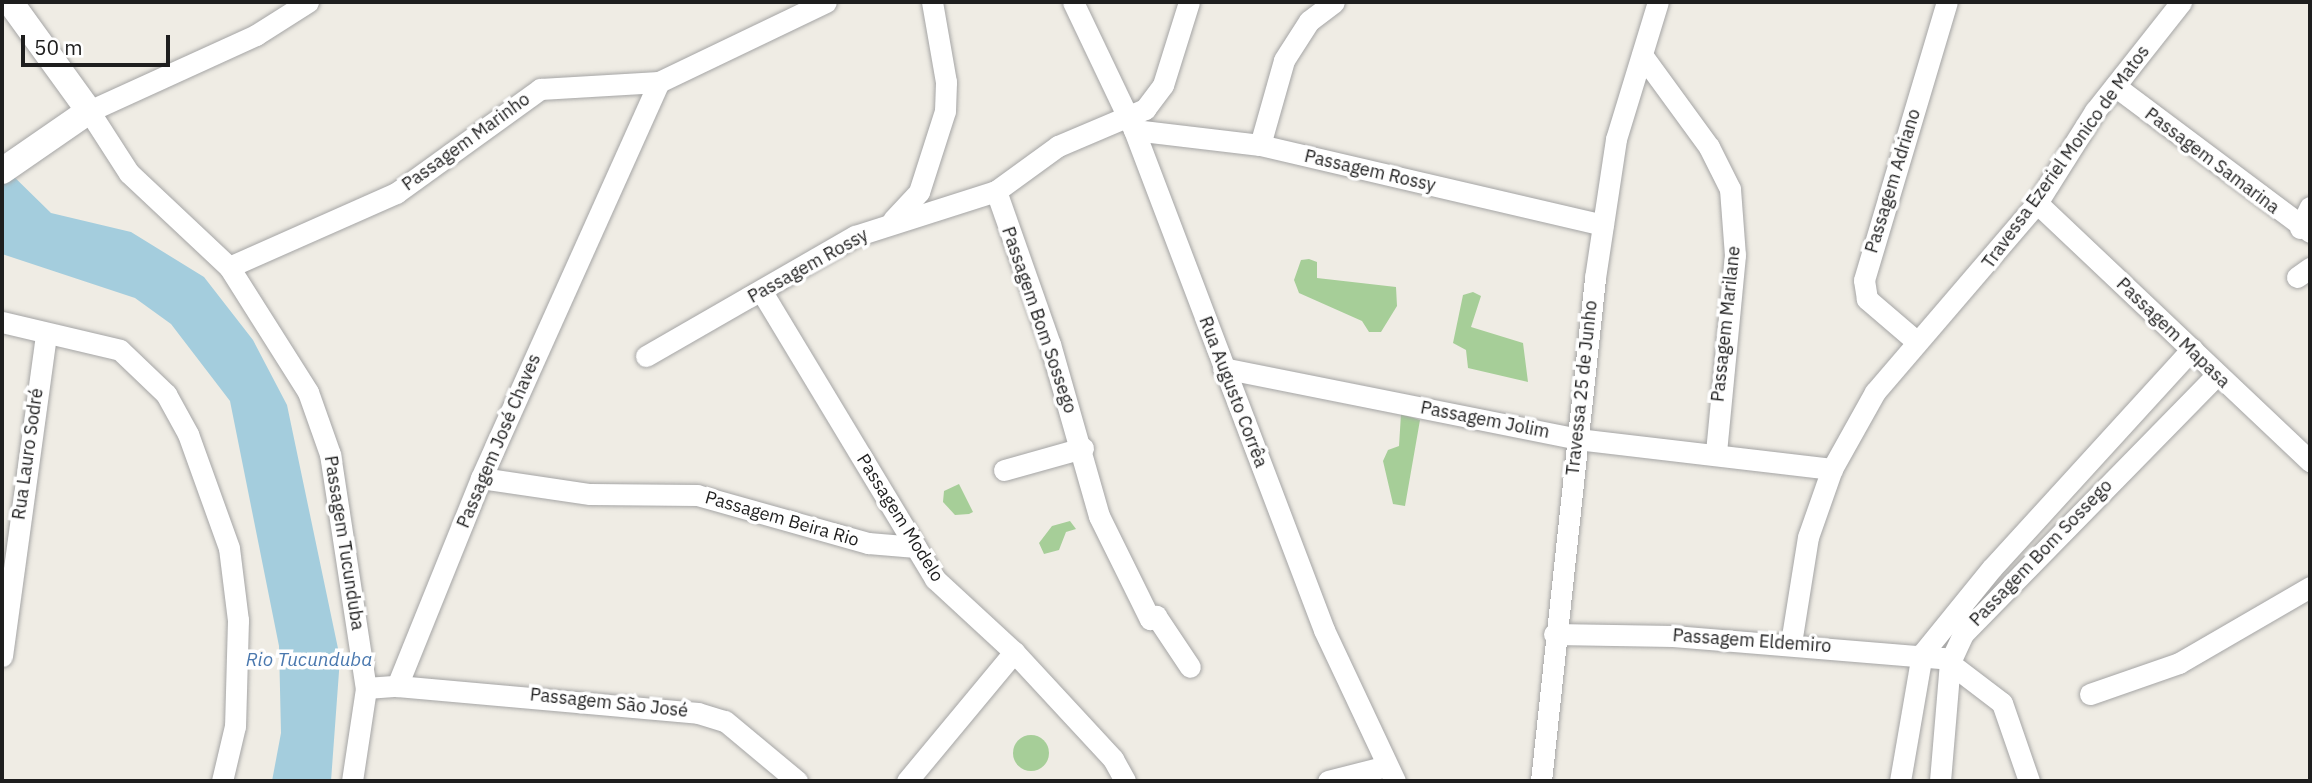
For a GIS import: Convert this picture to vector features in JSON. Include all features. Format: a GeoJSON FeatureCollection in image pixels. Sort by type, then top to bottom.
{"type":"FeatureCollection","features":[{"type":"Feature","properties":{"kind":"street","name":"Passagem Tucunduba"},"geometry":{"type":"LineString","coordinates":[[10,2],[89,111],[129,173],[229,267],[309,392],[330,454],[366,688]]}},
{"type":"Feature","properties":{"kind":"street"},"geometry":{"type":"LineString","coordinates":[[2,171],[89,111],[256,35],[309,2]]}},
{"type":"Feature","properties":{"kind":"street","name":"Passagem Marinho"},"geometry":{"type":"LineString","coordinates":[[229,267],[396,193],[540,89],[659,82],[826,2]]}},
{"type":"Feature","properties":{"kind":"street"},"geometry":{"type":"LineString","coordinates":[[893,220],[919,192],[944,111],[946,82],[932,2]]}},
{"type":"Feature","properties":{"kind":"street","name":"Rua Augusto Corrêa"},"geometry":{"type":"LineString","coordinates":[[1073,2],[1130,124],[1324,630],[1391,774]]}},
{"type":"Feature","properties":{"kind":"street"},"geometry":{"type":"LineString","coordinates":[[1130,124],[1163,85],[1189,2]]}},
{"type":"Feature","properties":{"kind":"street"},"geometry":{"type":"LineString","coordinates":[[1260,145],[1284,60],[1309,21],[1334,2]]}},
{"type":"Feature","properties":{"kind":"street","name":"Travessa 25 de Junho"},"geometry":{"type":"LineString","coordinates":[[1541,781],[1554,634],[1603,225],[1616,139],[1658,2]]}},
{"type":"Feature","properties":{"kind":"street","name":"Passagem Adriano"},"geometry":{"type":"LineString","coordinates":[[1916,341],[1867,299],[1864,280],[1947,2]]}},
{"type":"Feature","properties":{"kind":"street","name":"Travessa Ezeriel Monico de Matos"},"geometry":{"type":"LineString","coordinates":[[1791,643],[1808,537],[1832,469],[1875,392],[1916,341],[1970,288],[2037,203],[2115,86],[2181,2]]}},
{"type":"Feature","properties":{"kind":"street","name":"Passagem Marilane"},"geometry":{"type":"LineString","coordinates":[[1642,55],[1709,147],[1730,190],[1735,255],[1716,452]]}},
{"type":"Feature","properties":{"kind":"street","name":"Passagem José Chaves"},"geometry":{"type":"LineString","coordinates":[[397,686],[481,478],[659,82]]}},
{"type":"Feature","properties":{"kind":"street","name":"Passagem Samarina"},"geometry":{"type":"LineString","coordinates":[[2115,86],[2305,230]]}},
{"type":"Feature","properties":{"kind":"street","name":"Passagem Rossy"},"geometry":{"type":"LineString","coordinates":[[646,356],[893,220],[996,191],[1058,146],[1130,124],[1260,145],[1603,225]]}},
{"type":"Feature","properties":{"kind":"street","name":"Passagem Bom Sossego"},"geometry":{"type":"LineString","coordinates":[[996,191],[1083,448],[1115,554],[1150,619],[1156,617],[1190,667]]}},
{"type":"Feature","properties":{"kind":"street","name":"Passagem Mapasa"},"geometry":{"type":"LineString","coordinates":[[2037,203],[2310,461]]}},
{"type":"Feature","properties":{"kind":"street"},"geometry":{"type":"LineString","coordinates":[[2305,230],[2310,207]]}},
{"type":"Feature","properties":{"kind":"street","name":"Passagem Modelo"},"geometry":{"type":"LineString","coordinates":[[762,292],[934,579],[1014,652],[1113,759],[1125,781]]}},
{"type":"Feature","properties":{"kind":"street"},"geometry":{"type":"LineString","coordinates":[[2,322],[46,336],[120,350],[145,369],[166,394],[202,470],[229,548],[239,620],[235,726],[222,781]]}},
{"type":"Feature","properties":{"kind":"street","name":"Rua Lauro Sodré"},"geometry":{"type":"LineString","coordinates":[[2,656],[46,336]]}},
{"type":"Feature","properties":{"kind":"street","name":"Passagem Bom Sossego"},"geometry":{"type":"LineString","coordinates":[[1937,657],[1973,621],[2205,362]]}},
{"type":"Feature","properties":{"kind":"street","name":"Passagem Bom Sossego"},"geometry":{"type":"LineString","coordinates":[[1937,657],[1992,568],[2205,362]]}},
{"type":"Feature","properties":{"kind":"street","name":"Passagem Jolim"},"geometry":{"type":"LineString","coordinates":[[1223,368],[1577,439],[1716,452],[1832,469]]}},
{"type":"Feature","properties":{"kind":"street"},"geometry":{"type":"LineString","coordinates":[[1004,470],[1083,448]]}},
{"type":"Feature","properties":{"kind":"street","name":"Passagem Beira Rio"},"geometry":{"type":"LineString","coordinates":[[481,478],[590,494],[698,495],[868,543],[916,547]]}},
{"type":"Feature","properties":{"kind":"street"},"geometry":{"type":"LineString","coordinates":[[2090,694],[2179,663],[2310,587]]}},
{"type":"Feature","properties":{"kind":"street","name":"Passagem Eldemiro"},"geometry":{"type":"LineString","coordinates":[[1554,634],[1791,643],[1937,657]]}},
{"type":"Feature","properties":{"kind":"street"},"geometry":{"type":"LineString","coordinates":[[907,781],[1014,652]]}},
{"type":"Feature","properties":{"kind":"street"},"geometry":{"type":"LineString","coordinates":[[1900,781],[1937,657]]}},
{"type":"Feature","properties":{"kind":"street"},"geometry":{"type":"LineString","coordinates":[[1937,657],[1940,781]]}},
{"type":"Feature","properties":{"kind":"street"},"geometry":{"type":"LineString","coordinates":[[1937,657],[2002,703],[2029,781]]}},
{"type":"Feature","properties":{"kind":"street"},"geometry":{"type":"LineString","coordinates":[[352,781],[366,688],[397,686]]}},
{"type":"Feature","properties":{"kind":"street","name":"Passagem São José"},"geometry":{"type":"LineString","coordinates":[[397,686],[698,713],[725,721],[797,781]]}},
{"type":"Feature","properties":{"kind":"street"},"geometry":{"type":"LineString","coordinates":[[1328,781],[1391,774]]}},
{"type":"Feature","properties":{"kind":"green space"},"geometry":{"type":"Polygon","coordinates":[[[1301,260],[1317,262],[1317,278],[1396,287],[1397,306],[1381,332],[1369,332],[1362,321],[1299,293],[1294,280],[1301,260]]]}},
{"type":"Feature","properties":{"kind":"green space"},"geometry":{"type":"Polygon","coordinates":[[[1473,292],[1481,296],[1471,327],[1523,343],[1528,382],[1468,368],[1466,350],[1453,343],[1463,295],[1473,292]]]}},
{"type":"Feature","properties":{"kind":"green space"},"geometry":{"type":"Polygon","coordinates":[[[1401,414],[1420,420],[1405,506],[1393,504],[1383,461],[1388,450],[1399,446],[1401,414]]]}},
{"type":"Feature","properties":{"kind":"green space"},"geometry":{"type":"Polygon","coordinates":[[[959,484],[973,512],[969,514],[955,515],[943,502],[944,491],[959,484]]]}},
{"type":"Feature","properties":{"kind":"green space"},"geometry":{"type":"Polygon","coordinates":[[[1070,521],[1076,529],[1066,532],[1059,550],[1044,554],[1039,543],[1052,526],[1070,521]]]}},
{"type":"Feature","properties":{"kind":"green space"},"geometry":{"type":"Polygon","coordinates":[[[1031,735],[1043,741],[1049,753],[1043,765],[1031,771],[1019,765],[1013,753],[1019,741],[1031,735]]]}},
{"type":"Feature","properties":{"kind":"water","name":"Rio Tucunduba"},"geometry":{"type":"Polygon","coordinates":[[[2,165],[51,213],[131,232],[204,277],[253,340],[287,405],[340,658],[331,781],[272,781],[281,733],[279,646],[230,401],[171,324],[135,298],[2,254],[2,165]]]}}]}
